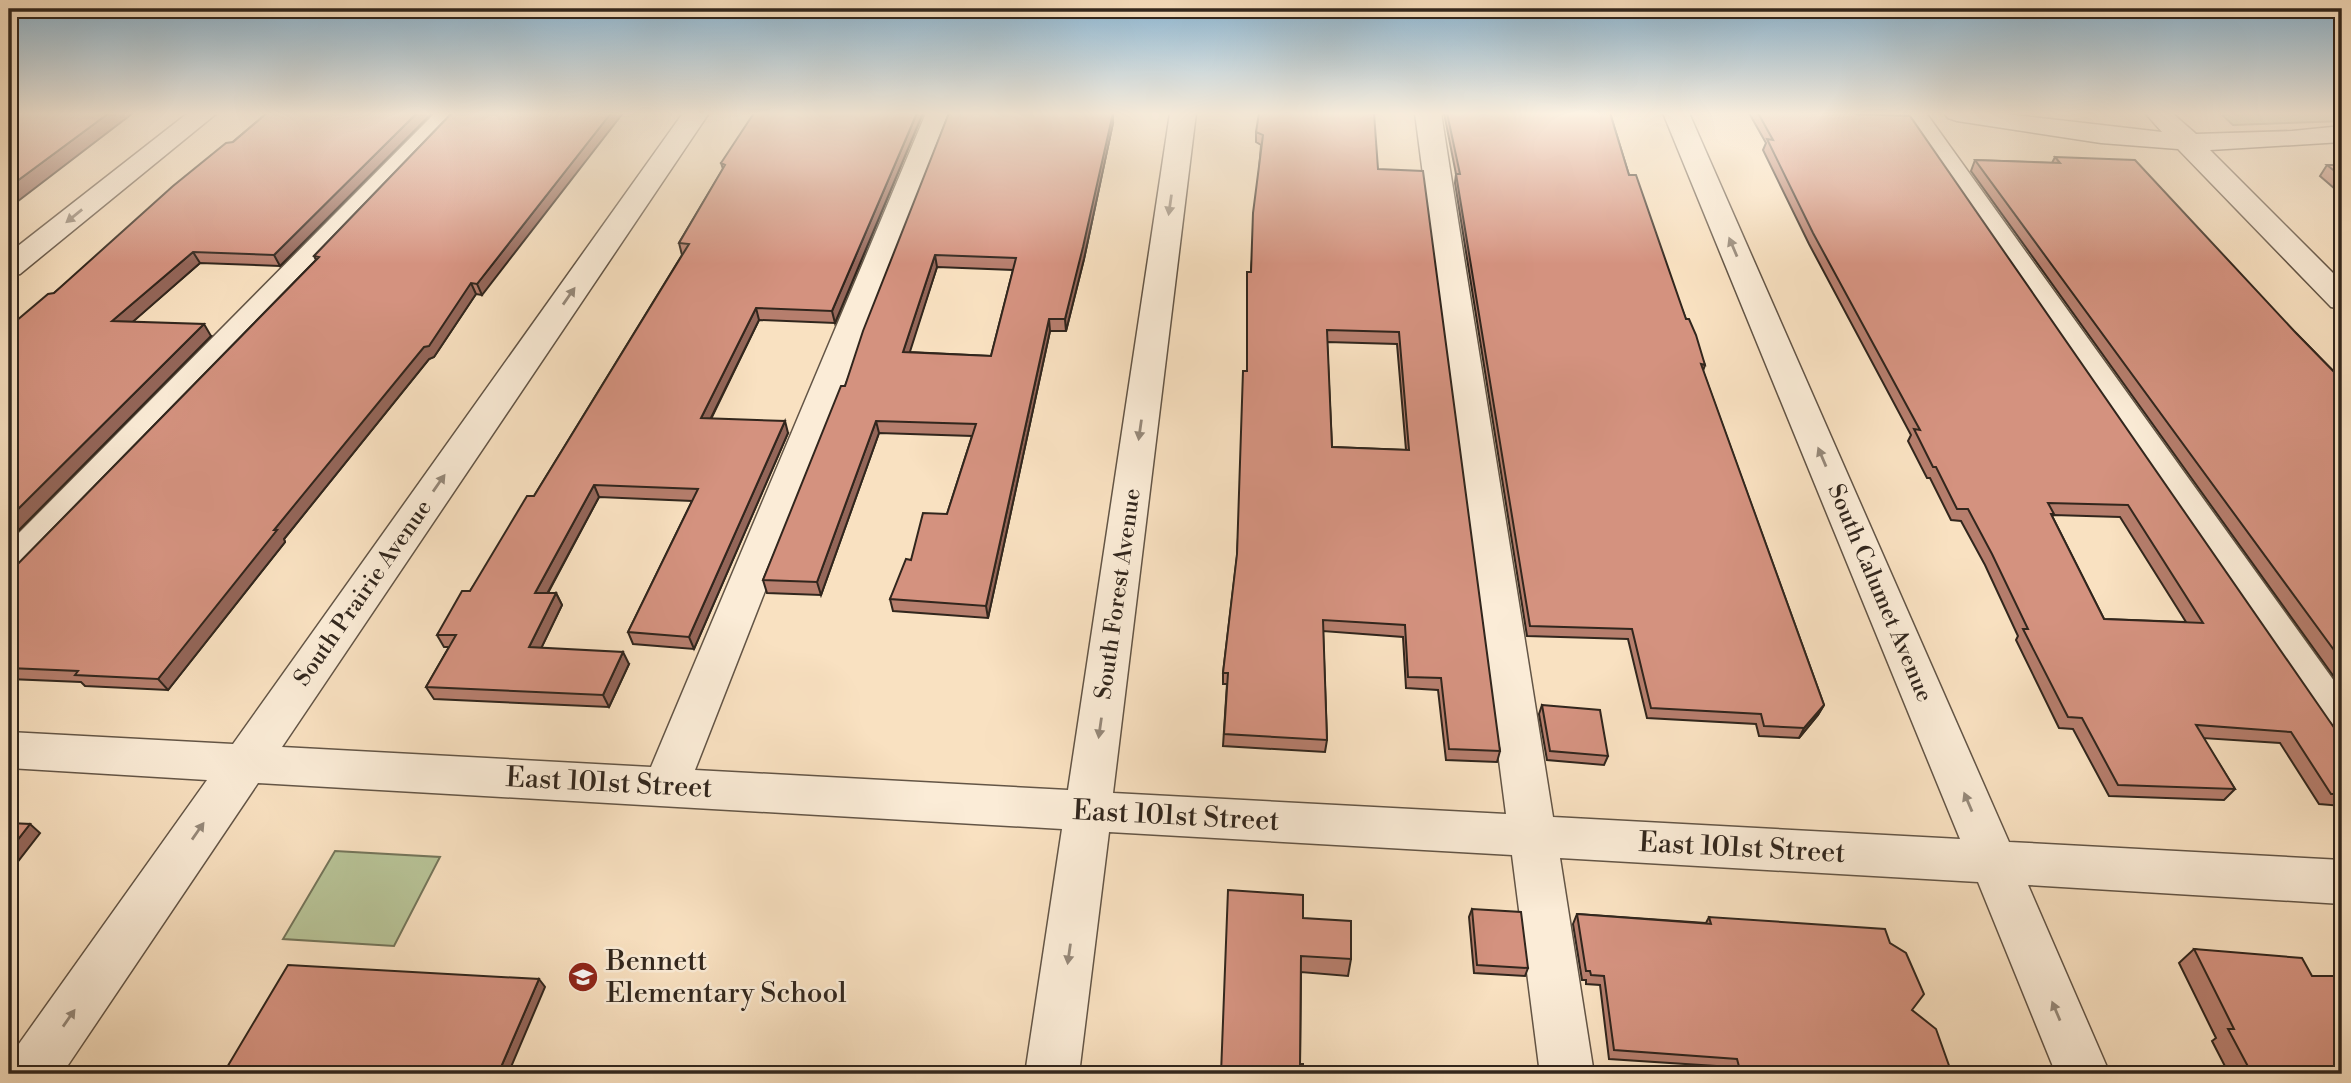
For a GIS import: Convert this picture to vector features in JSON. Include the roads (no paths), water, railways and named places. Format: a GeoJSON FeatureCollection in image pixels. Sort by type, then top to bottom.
{"type":"FeatureCollection","features":[{"type":"Feature","properties":{"kind":"street"},"geometry":{"type":"LineString","coordinates":[[9,268],[140,164]]}},
{"type":"Feature","properties":{"kind":"street"},"geometry":{"type":"LineString","coordinates":[[9,567],[400,164]]}},
{"type":"Feature","properties":{"kind":"street","name":"South Prairie Avenue"},"geometry":{"type":"LineString","coordinates":[[30,1074],[661,164]]}},
{"type":"Feature","properties":{"kind":"street"},"geometry":{"type":"LineString","coordinates":[[665,787],[918,164]]}},
{"type":"Feature","properties":{"kind":"street","name":"South Forest Avenue"},"geometry":{"type":"LineString","coordinates":[[1052,1074],[1176,164]]}},
{"type":"Feature","properties":{"kind":"street"},"geometry":{"type":"LineString","coordinates":[[1435,164],[1567,1074]]}},
{"type":"Feature","properties":{"kind":"street","name":"South Calumet Avenue"},"geometry":{"type":"LineString","coordinates":[[1697,164],[2082,1074]]}},
{"type":"Feature","properties":{"kind":"street"},"geometry":{"type":"LineString","coordinates":[[1948,164],[2342,726]]}},
{"type":"Feature","properties":{"kind":"street"},"geometry":{"type":"LineString","coordinates":[[2208,164],[2342,300]]}},
{"type":"Feature","properties":{"kind":"street","name":"East 101st Street"},"geometry":{"type":"LineString","coordinates":[[9,750],[2342,882]]}},
{"type":"Feature","properties":{"kind":"place","name":"Bennett Elementary School"},"geometry":{"type":"Point","coordinates":[583,977]}}]}
